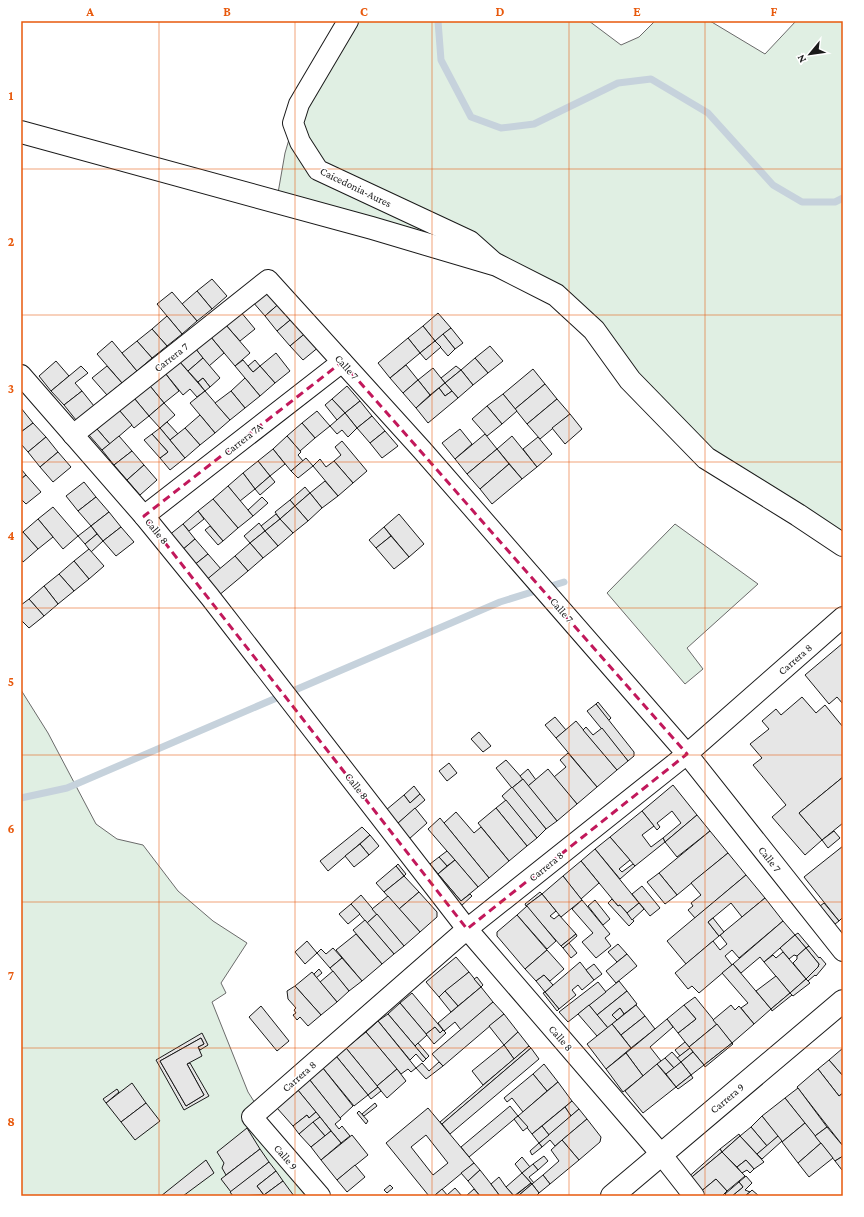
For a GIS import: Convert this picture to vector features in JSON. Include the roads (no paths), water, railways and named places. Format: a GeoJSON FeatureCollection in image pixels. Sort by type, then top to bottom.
{"type":"FeatureCollection","features":[{"type":"Feature","properties":{"kind":"main road"},"geometry":{"type":"LineString","coordinates":[[21,132],[372,228],[497,265],[556,295],[594,330],[630,380],[706,458],[798,515],[843,545]]}},
{"type":"Feature","properties":{"kind":"main road","name":"Carrera 9"},"geometry":{"type":"LineString","coordinates":[[612,1196],[843,1001]]}},
{"type":"Feature","properties":{"kind":"street","name":"Caicedonia-Aures"},"geometry":{"type":"LineString","coordinates":[[348,21],[299,104],[293,123],[300,142],[318,170],[470,241],[497,265]]}},
{"type":"Feature","properties":{"kind":"street","name":"Calle 7"},"geometry":{"type":"LineString","coordinates":[[268,280],[422,450],[687,754],[843,951]]}},
{"type":"Feature","properties":{"kind":"street","name":"Carrera 7"},"geometry":{"type":"LineString","coordinates":[[73,435],[268,280]]}},
{"type":"Feature","properties":{"kind":"street","name":"Carrera 7A"},"geometry":{"type":"LineString","coordinates":[[144,516],[342,362]]}},
{"type":"Feature","properties":{"kind":"street","name":"Calle 8"},"geometry":{"type":"LineString","coordinates":[[21,375],[144,516],[210,597],[467,929],[661,1154],[694,1196]]}},
{"type":"Feature","properties":{"kind":"street","name":"Carrera 8"},"geometry":{"type":"LineString","coordinates":[[252,1117],[467,929],[687,754],[843,617]]}},
{"type":"Feature","properties":{"kind":"street","name":"Calle 9"},"geometry":{"type":"LineString","coordinates":[[252,1117],[320,1196]]}},
{"type":"Feature","properties":{"kind":"waterway"},"geometry":{"type":"LineString","coordinates":[[438,21],[441,60],[471,117],[501,128],[534,124],[618,83],[651,79],[708,113],[773,185],[802,202],[835,202],[843,198]]}},
{"type":"Feature","properties":{"kind":"waterway"},"geometry":{"type":"LineString","coordinates":[[21,798],[67,788],[500,602],[564,582]]}}]}
